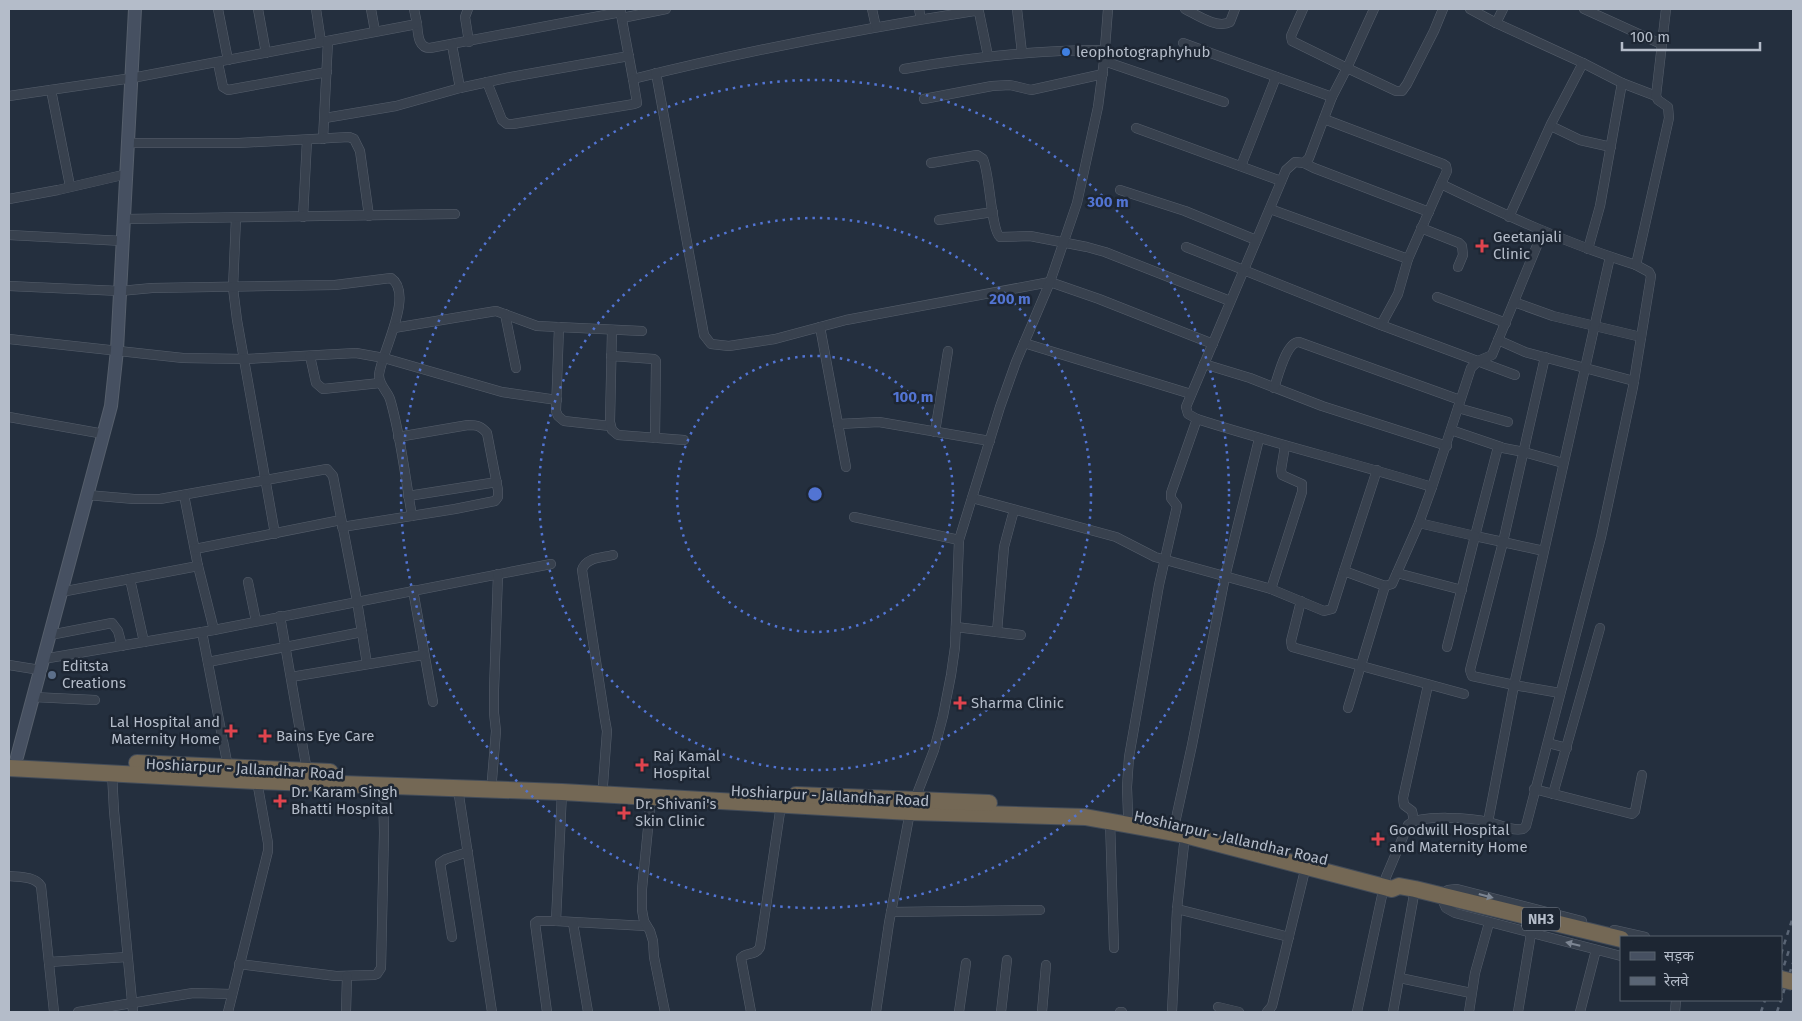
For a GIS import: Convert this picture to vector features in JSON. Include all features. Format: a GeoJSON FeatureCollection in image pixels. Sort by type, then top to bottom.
{"type":"FeatureCollection","features":[{"type":"Feature","properties":{"kind":"highway","name":"Hoshiarpur - Jallandhar Road"},"geometry":{"type":"LineString","coordinates":[[12,761],[112,774],[562,792],[781,805],[1086,806],[1128,814],[1306,866],[1440,895]]}},
{"type":"Feature","properties":{"kind":"highway","name":"Hoshiarpur - Jallandhar Road"},"geometry":{"type":"LineString","coordinates":[[37,764],[228,767],[603,785],[1085,817],[1180,829],[1396,885]]}},
{"type":"Feature","properties":{"kind":"highway","name":"NH3"},"geometry":{"type":"LineString","coordinates":[[1440,895],[1620,939]]}},
{"type":"Feature","properties":{"kind":"street"},"geometry":{"type":"LineString","coordinates":[[12,761],[42,664],[111,406],[117,350],[125,220],[135,9]]}},
{"type":"Feature","properties":{"kind":"street"},"geometry":{"type":"LineString","coordinates":[[218,9],[228,60]]}},
{"type":"Feature","properties":{"kind":"street"},"geometry":{"type":"LineString","coordinates":[[258,9],[266,53]]}},
{"type":"Feature","properties":{"kind":"street"},"geometry":{"type":"LineString","coordinates":[[316,9],[324,42],[327,72],[323,140]]}},
{"type":"Feature","properties":{"kind":"street"},"geometry":{"type":"LineString","coordinates":[[371,9],[375,32]]}},
{"type":"Feature","properties":{"kind":"street"},"geometry":{"type":"LineString","coordinates":[[414,9],[419,39],[425,48],[469,42],[621,13],[666,9]]}},
{"type":"Feature","properties":{"kind":"street"},"geometry":{"type":"LineString","coordinates":[[468,9],[466,17],[469,42]]}},
{"type":"Feature","properties":{"kind":"street"},"geometry":{"type":"LineString","coordinates":[[872,9],[876,27]]}},
{"type":"Feature","properties":{"kind":"street"},"geometry":{"type":"LineString","coordinates":[[919,9],[921,19]]}},
{"type":"Feature","properties":{"kind":"street"},"geometry":{"type":"LineString","coordinates":[[1017,9],[1022,53]]}},
{"type":"Feature","properties":{"kind":"street"},"geometry":{"type":"LineString","coordinates":[[876,1012],[891,912],[912,806],[934,750],[951,675],[956,627],[959,540],[1012,371],[1050,282],[1077,203],[1098,107],[1103,74],[1108,9]]}},
{"type":"Feature","properties":{"kind":"street"},"geometry":{"type":"LineString","coordinates":[[1185,9],[1218,24],[1224,24],[1230,22],[1235,9]]}},
{"type":"Feature","properties":{"kind":"street"},"geometry":{"type":"LineString","coordinates":[[1303,9],[1291,36],[1292,41],[1396,90],[1402,90],[1407,84],[1443,9]]}},
{"type":"Feature","properties":{"kind":"street"},"geometry":{"type":"LineString","coordinates":[[1304,163],[1309,158],[1332,97],[1374,9]]}},
{"type":"Feature","properties":{"kind":"street"},"geometry":{"type":"LineString","coordinates":[[1470,9],[1622,83],[1656,96],[1658,100],[1668,107],[1669,118],[1636,265]]}},
{"type":"Feature","properties":{"kind":"street"},"geometry":{"type":"LineString","coordinates":[[1496,23],[1503,9]]}},
{"type":"Feature","properties":{"kind":"street"},"geometry":{"type":"LineString","coordinates":[[1584,9],[1661,44]]}},
{"type":"Feature","properties":{"kind":"street"},"geometry":{"type":"LineString","coordinates":[[1656,96],[1666,9]]}},
{"type":"Feature","properties":{"kind":"street"},"geometry":{"type":"LineString","coordinates":[[634,79],[738,54],[957,11],[979,12],[988,56]]}},
{"type":"Feature","properties":{"kind":"street"},"geometry":{"type":"LineString","coordinates":[[487,82],[502,120],[507,124],[637,103],[621,13]]}},
{"type":"Feature","properties":{"kind":"street"},"geometry":{"type":"LineString","coordinates":[[9,96],[218,63],[417,24]]}},
{"type":"Feature","properties":{"kind":"street"},"geometry":{"type":"LineString","coordinates":[[1183,43],[1332,97]]}},
{"type":"Feature","properties":{"kind":"street"},"geometry":{"type":"LineString","coordinates":[[452,45],[460,88]]}},
{"type":"Feature","properties":{"kind":"street"},"geometry":{"type":"LineString","coordinates":[[904,69],[988,56],[1063,50],[1104,50]]}},
{"type":"Feature","properties":{"kind":"street"},"geometry":{"type":"LineString","coordinates":[[325,118],[396,106],[487,82],[629,56]]}},
{"type":"Feature","properties":{"kind":"street"},"geometry":{"type":"LineString","coordinates":[[1104,61],[1224,102]]}},
{"type":"Feature","properties":{"kind":"street"},"geometry":{"type":"LineString","coordinates":[[218,63],[224,88],[228,90],[327,72]]}},
{"type":"Feature","properties":{"kind":"street"},"geometry":{"type":"LineString","coordinates":[[1509,216],[1550,126],[1583,64]]}},
{"type":"Feature","properties":{"kind":"street"},"geometry":{"type":"LineString","coordinates":[[656,73],[705,338],[711,344],[729,346],[787,336],[880,313],[1050,282],[1100,299],[1213,344]]}},
{"type":"Feature","properties":{"kind":"street"},"geometry":{"type":"LineString","coordinates":[[924,99],[992,86],[1010,85],[1031,90],[1103,74]]}},
{"type":"Feature","properties":{"kind":"street"},"geometry":{"type":"LineString","coordinates":[[1242,166],[1276,77]]}},
{"type":"Feature","properties":{"kind":"street"},"geometry":{"type":"LineString","coordinates":[[1588,249],[1600,206],[1622,83]]}},
{"type":"Feature","properties":{"kind":"street"},"geometry":{"type":"LineString","coordinates":[[51,90],[70,186]]}},
{"type":"Feature","properties":{"kind":"street"},"geometry":{"type":"LineString","coordinates":[[1324,119],[1446,166],[1447,171],[1408,260],[1398,294],[1381,325]]}},
{"type":"Feature","properties":{"kind":"street"},"geometry":{"type":"LineString","coordinates":[[1550,126],[1580,140],[1610,147]]}},
{"type":"Feature","properties":{"kind":"street"},"geometry":{"type":"LineString","coordinates":[[1136,128],[1282,181]]}},
{"type":"Feature","properties":{"kind":"street"},"geometry":{"type":"LineString","coordinates":[[128,143],[239,143],[354,139],[360,151],[369,216]]}},
{"type":"Feature","properties":{"kind":"street"},"geometry":{"type":"LineString","coordinates":[[303,217],[307,140]]}},
{"type":"Feature","properties":{"kind":"street"},"geometry":{"type":"LineString","coordinates":[[931,163],[978,155],[982,157],[985,162],[996,233],[1000,237],[1030,236],[1105,252],[1230,301]]}},
{"type":"Feature","properties":{"kind":"street"},"geometry":{"type":"LineString","coordinates":[[1430,212],[1304,163],[1297,161],[1289,166],[1191,394],[1186,407],[1186,413],[1197,419],[1259,439],[1377,470],[1432,487]]}},
{"type":"Feature","properties":{"kind":"street"},"geometry":{"type":"LineString","coordinates":[[9,199],[127,174]]}},
{"type":"Feature","properties":{"kind":"street"},"geometry":{"type":"LineString","coordinates":[[1357,1012],[1396,885],[1407,828],[1414,821],[1460,818],[1488,822],[1516,830],[1525,828],[1599,545],[1634,381],[1651,276],[1649,272],[1636,265],[1543,231],[1441,184]]}},
{"type":"Feature","properties":{"kind":"street"},"geometry":{"type":"LineString","coordinates":[[1120,190],[1185,210],[1256,240]]}},
{"type":"Feature","properties":{"kind":"street"},"geometry":{"type":"LineString","coordinates":[[1270,209],[1408,260]]}},
{"type":"Feature","properties":{"kind":"street"},"geometry":{"type":"LineString","coordinates":[[939,220],[993,212]]}},
{"type":"Feature","properties":{"kind":"street"},"geometry":{"type":"LineString","coordinates":[[125,220],[455,214]]}},
{"type":"Feature","properties":{"kind":"street"},"geometry":{"type":"LineString","coordinates":[[236,218],[233,288],[275,534]]}},
{"type":"Feature","properties":{"kind":"street"},"geometry":{"type":"LineString","coordinates":[[1421,228],[1459,243],[1462,246],[1463,255],[1458,267]]}},
{"type":"Feature","properties":{"kind":"street"},"geometry":{"type":"LineString","coordinates":[[1344,571],[1385,586],[1392,584],[1418,523],[1447,446],[1471,368],[1478,361],[1492,355],[1543,231]]}},
{"type":"Feature","properties":{"kind":"street"},"geometry":{"type":"LineString","coordinates":[[9,235],[123,241]]}},
{"type":"Feature","properties":{"kind":"street"},"geometry":{"type":"LineString","coordinates":[[1186,248],[1516,376]]}},
{"type":"Feature","properties":{"kind":"street"},"geometry":{"type":"LineString","coordinates":[[1488,822],[1514,685],[1610,257]]}},
{"type":"Feature","properties":{"kind":"street"},"geometry":{"type":"LineString","coordinates":[[9,286],[120,291],[152,288],[335,285],[390,278],[399,289],[399,304],[394,328],[380,372],[380,383],[390,399],[412,516]]}},
{"type":"Feature","properties":{"kind":"street"},"geometry":{"type":"LineString","coordinates":[[1437,297],[1506,323]]}},
{"type":"Feature","properties":{"kind":"street"},"geometry":{"type":"LineString","coordinates":[[1514,302],[1553,316],[1641,337]]}},
{"type":"Feature","properties":{"kind":"street"},"geometry":{"type":"LineString","coordinates":[[394,328],[496,311],[515,320],[536,326],[642,332]]}},
{"type":"Feature","properties":{"kind":"street"},"geometry":{"type":"LineString","coordinates":[[505,314],[516,368]]}},
{"type":"Feature","properties":{"kind":"street"},"geometry":{"type":"LineString","coordinates":[[559,327],[556,400],[558,416],[564,421],[610,426]]}},
{"type":"Feature","properties":{"kind":"street"},"geometry":{"type":"LineString","coordinates":[[820,327],[846,467]]}},
{"type":"Feature","properties":{"kind":"street"},"geometry":{"type":"LineString","coordinates":[[612,330],[610,426],[614,433],[618,435],[684,440]]}},
{"type":"Feature","properties":{"kind":"street"},"geometry":{"type":"LineString","coordinates":[[9,339],[117,350],[166,358],[245,359],[356,353],[384,358],[502,392],[556,400]]}},
{"type":"Feature","properties":{"kind":"street"},"geometry":{"type":"LineString","coordinates":[[1498,340],[1525,352],[1634,381]]}},
{"type":"Feature","properties":{"kind":"street"},"geometry":{"type":"LineString","coordinates":[[1274,388],[1284,359],[1292,344],[1299,342],[1508,422]]}},
{"type":"Feature","properties":{"kind":"street"},"geometry":{"type":"LineString","coordinates":[[1024,344],[1191,394]]}},
{"type":"Feature","properties":{"kind":"street"},"geometry":{"type":"LineString","coordinates":[[935,432],[948,351]]}},
{"type":"Feature","properties":{"kind":"street"},"geometry":{"type":"LineString","coordinates":[[310,356],[316,383],[323,390],[380,383]]}},
{"type":"Feature","properties":{"kind":"street"},"geometry":{"type":"LineString","coordinates":[[611,356],[654,359],[656,361],[655,438]]}},
{"type":"Feature","properties":{"kind":"street"},"geometry":{"type":"LineString","coordinates":[[1545,357],[1503,542],[1470,670],[1474,677],[1560,693]]}},
{"type":"Feature","properties":{"kind":"street"},"geometry":{"type":"LineString","coordinates":[[1204,364],[1250,378],[1322,406],[1447,446]]}},
{"type":"Feature","properties":{"kind":"street"},"geometry":{"type":"LineString","coordinates":[[9,417],[104,434]]}},
{"type":"Feature","properties":{"kind":"street"},"geometry":{"type":"LineString","coordinates":[[1128,814],[1130,758],[1160,585],[1177,506],[1171,498],[1171,494],[1197,419]]}},
{"type":"Feature","properties":{"kind":"street"},"geometry":{"type":"LineString","coordinates":[[838,424],[878,422],[990,441]]}},
{"type":"Feature","properties":{"kind":"street"},"geometry":{"type":"LineString","coordinates":[[195,549],[341,524],[455,510],[495,501],[498,497],[497,482],[487,433],[482,427],[468,425],[398,437]]}},
{"type":"Feature","properties":{"kind":"street"},"geometry":{"type":"LineString","coordinates":[[1452,430],[1500,447],[1563,463]]}},
{"type":"Feature","properties":{"kind":"street"},"geometry":{"type":"LineString","coordinates":[[1172,1012],[1180,829],[1192,745],[1225,577],[1259,439]]}},
{"type":"Feature","properties":{"kind":"street"},"geometry":{"type":"LineString","coordinates":[[1271,589],[1293,523],[1302,487],[1299,482],[1282,475],[1281,470],[1285,446]]}},
{"type":"Feature","properties":{"kind":"street"},"geometry":{"type":"LineString","coordinates":[[1447,647],[1497,448],[1500,447]]}},
{"type":"Feature","properties":{"kind":"street"},"geometry":{"type":"LineString","coordinates":[[88,495],[150,499],[184,495],[327,469],[333,476],[367,664]]}},
{"type":"Feature","properties":{"kind":"street"},"geometry":{"type":"LineString","coordinates":[[972,498],[1116,537],[1155,557],[1271,589],[1324,610],[1330,610],[1332,609],[1377,470]]}},
{"type":"Feature","properties":{"kind":"street"},"geometry":{"type":"LineString","coordinates":[[408,496],[497,482]]}},
{"type":"Feature","properties":{"kind":"street"},"geometry":{"type":"LineString","coordinates":[[184,495],[198,566],[214,630]]}},
{"type":"Feature","properties":{"kind":"street"},"geometry":{"type":"LineString","coordinates":[[997,632],[1004,547],[1014,510]]}},
{"type":"Feature","properties":{"kind":"street"},"geometry":{"type":"LineString","coordinates":[[854,517],[959,540]]}},
{"type":"Feature","properties":{"kind":"street"},"geometry":{"type":"LineString","coordinates":[[1418,523],[1544,550]]}},
{"type":"Feature","properties":{"kind":"street"},"geometry":{"type":"LineString","coordinates":[[603,785],[606,720],[582,570],[590,560],[613,555]]}},
{"type":"Feature","properties":{"kind":"street"},"geometry":{"type":"LineString","coordinates":[[9,665],[42,664],[122,646],[214,630],[551,564]]}},
{"type":"Feature","properties":{"kind":"street"},"geometry":{"type":"LineString","coordinates":[[61,592],[198,566]]}},
{"type":"Feature","properties":{"kind":"street"},"geometry":{"type":"LineString","coordinates":[[1397,573],[1462,590]]}},
{"type":"Feature","properties":{"kind":"street"},"geometry":{"type":"LineString","coordinates":[[492,780],[496,731],[494,698],[498,574]]}},
{"type":"Feature","properties":{"kind":"street"},"geometry":{"type":"LineString","coordinates":[[130,579],[144,642]]}},
{"type":"Feature","properties":{"kind":"street"},"geometry":{"type":"LineString","coordinates":[[248,582],[256,621]]}},
{"type":"Feature","properties":{"kind":"street"},"geometry":{"type":"LineString","coordinates":[[1348,708],[1385,586]]}},
{"type":"Feature","properties":{"kind":"street"},"geometry":{"type":"LineString","coordinates":[[412,590],[433,702]]}},
{"type":"Feature","properties":{"kind":"street"},"geometry":{"type":"LineString","coordinates":[[1301,601],[1291,640],[1292,647],[1428,686],[1464,694]]}},
{"type":"Feature","properties":{"kind":"street"},"geometry":{"type":"LineString","coordinates":[[280,616],[307,771]]}},
{"type":"Feature","properties":{"kind":"street"},"geometry":{"type":"LineString","coordinates":[[50,635],[112,623],[118,631],[122,646]]}},
{"type":"Feature","properties":{"kind":"street"},"geometry":{"type":"LineString","coordinates":[[956,627],[1021,635]]}},
{"type":"Feature","properties":{"kind":"street"},"geometry":{"type":"LineString","coordinates":[[1554,794],[1600,628]]}},
{"type":"Feature","properties":{"kind":"street"},"geometry":{"type":"LineString","coordinates":[[202,632],[228,767]]}},
{"type":"Feature","properties":{"kind":"street"},"geometry":{"type":"LineString","coordinates":[[208,662],[362,632]]}},
{"type":"Feature","properties":{"kind":"street"},"geometry":{"type":"LineString","coordinates":[[291,677],[424,655]]}},
{"type":"Feature","properties":{"kind":"street"},"geometry":{"type":"LineString","coordinates":[[1414,821],[1412,811],[1404,805],[1403,798],[1428,686]]}},
{"type":"Feature","properties":{"kind":"street"},"geometry":{"type":"LineString","coordinates":[[32,697],[94,700]]}},
{"type":"Feature","properties":{"kind":"street"},"geometry":{"type":"LineString","coordinates":[[1548,743],[1567,748]]}},
{"type":"Feature","properties":{"kind":"street"},"geometry":{"type":"LineString","coordinates":[[112,774],[133,1008]]}},
{"type":"Feature","properties":{"kind":"street"},"geometry":{"type":"LineString","coordinates":[[1534,789],[1632,814],[1635,811],[1642,775]]}},
{"type":"Feature","properties":{"kind":"street"},"geometry":{"type":"LineString","coordinates":[[228,1012],[268,851],[257,781]]}},
{"type":"Feature","properties":{"kind":"street"},"geometry":{"type":"LineString","coordinates":[[239,964],[336,976],[377,974],[381,968],[384,833],[383,786]]}},
{"type":"Feature","properties":{"kind":"street"},"geometry":{"type":"LineString","coordinates":[[458,789],[492,1012]]}},
{"type":"Feature","properties":{"kind":"street"},"geometry":{"type":"LineString","coordinates":[[556,921],[562,792]]}},
{"type":"Feature","properties":{"kind":"street"},"geometry":{"type":"LineString","coordinates":[[650,798],[642,910],[646,926],[650,931],[653,941],[654,957],[665,1012]]}},
{"type":"Feature","properties":{"kind":"street"},"geometry":{"type":"LineString","coordinates":[[751,1012],[741,958],[756,952],[760,948],[781,805]]}},
{"type":"Feature","properties":{"kind":"street"},"geometry":{"type":"LineString","coordinates":[[1110,820],[1114,948]]}},
{"type":"Feature","properties":{"kind":"street"},"geometry":{"type":"LineString","coordinates":[[452,937],[440,863],[446,859],[468,852]]}},
{"type":"Feature","properties":{"kind":"street"},"geometry":{"type":"LineString","coordinates":[[1267,1012],[1272,1006],[1306,866]]}},
{"type":"Feature","properties":{"kind":"street"},"geometry":{"type":"LineString","coordinates":[[9,876],[34,880],[41,886],[54,1012]]}},
{"type":"Feature","properties":{"kind":"street"},"geometry":{"type":"LineString","coordinates":[[1396,885],[1400,978],[1396,1012]]}},
{"type":"Feature","properties":{"kind":"street"},"geometry":{"type":"LineString","coordinates":[[1620,956],[1450,912],[1440,895],[1448,890],[1457,889],[1641,936]]}},
{"type":"Feature","properties":{"kind":"street"},"geometry":{"type":"LineString","coordinates":[[1177,909],[1289,937]]}},
{"type":"Feature","properties":{"kind":"street"},"geometry":{"type":"LineString","coordinates":[[891,912],[1040,910]]}},
{"type":"Feature","properties":{"kind":"street"},"geometry":{"type":"LineString","coordinates":[[547,1012],[535,923],[538,921],[556,921],[646,926]]}},
{"type":"Feature","properties":{"kind":"street"},"geometry":{"type":"LineString","coordinates":[[573,923],[588,1012]]}},
{"type":"Feature","properties":{"kind":"street"},"geometry":{"type":"LineString","coordinates":[[1469,1012],[1471,993],[1490,923]]}},
{"type":"Feature","properties":{"kind":"street"},"geometry":{"type":"LineString","coordinates":[[1518,1012],[1531,934]]}},
{"type":"Feature","properties":{"kind":"street"},"geometry":{"type":"LineString","coordinates":[[1580,1012],[1596,950]]}},
{"type":"Feature","properties":{"kind":"street"},"geometry":{"type":"LineString","coordinates":[[49,962],[127,956]]}},
{"type":"Feature","properties":{"kind":"street"},"geometry":{"type":"LineString","coordinates":[[1001,1012],[1007,960]]}},
{"type":"Feature","properties":{"kind":"street"},"geometry":{"type":"LineString","coordinates":[[959,1012],[966,963]]}},
{"type":"Feature","properties":{"kind":"street"},"geometry":{"type":"LineString","coordinates":[[1042,1012],[1046,965]]}},
{"type":"Feature","properties":{"kind":"street"},"geometry":{"type":"LineString","coordinates":[[346,1012],[347,976]]}},
{"type":"Feature","properties":{"kind":"street"},"geometry":{"type":"LineString","coordinates":[[1400,978],[1471,993]]}},
{"type":"Feature","properties":{"kind":"street"},"geometry":{"type":"LineString","coordinates":[[78,1012],[133,1008],[193,993],[232,994]]}},
{"type":"Feature","properties":{"kind":"street"},"geometry":{"type":"LineString","coordinates":[[1218,1007],[1239,1012]]}},
{"type":"Feature","properties":{"kind":"railway"},"geometry":{"type":"LineString","coordinates":[[1782,951],[1793,917]]}},
{"type":"Feature","properties":{"kind":"railway"},"geometry":{"type":"LineString","coordinates":[[1782,972],[1790,947]]}},
{"type":"Feature","properties":{"kind":"railway"},"geometry":{"type":"LineString","coordinates":[[1782,997],[1793,963]]}},
{"type":"Feature","properties":{"kind":"railway"},"geometry":{"type":"LineString","coordinates":[[1761,1012],[1765,1001]]}},
{"type":"Feature","properties":{"kind":"railway"},"geometry":{"type":"LineString","coordinates":[[1777,1012],[1781,1001]]}},
{"type":"Feature","properties":{"kind":"place","name":"leophotographyhub"},"geometry":{"type":"Point","coordinates":[1066,52]}},
{"type":"Feature","properties":{"kind":"place","name":"Geetanjali Clinic"},"geometry":{"type":"Point","coordinates":[1482,246]}},
{"type":"Feature","properties":{"kind":"place","name":"Editsta Creations"},"geometry":{"type":"Point","coordinates":[52,675]}},
{"type":"Feature","properties":{"kind":"place","name":"Sharma Clinic"},"geometry":{"type":"Point","coordinates":[960,703]}},
{"type":"Feature","properties":{"kind":"place","name":"Lal Hospital and Maternity Home"},"geometry":{"type":"Point","coordinates":[231,731]}},
{"type":"Feature","properties":{"kind":"place","name":"Bains Eye Care"},"geometry":{"type":"Point","coordinates":[265,736]}},
{"type":"Feature","properties":{"kind":"place","name":"Raj Kamal Hospital"},"geometry":{"type":"Point","coordinates":[642,765]}},
{"type":"Feature","properties":{"kind":"place","name":"Dr. Karam Singh Bhatti Hospital"},"geometry":{"type":"Point","coordinates":[280,801]}},
{"type":"Feature","properties":{"kind":"place","name":"Dr. Shivani's Skin Clinic"},"geometry":{"type":"Point","coordinates":[624,813]}},
{"type":"Feature","properties":{"kind":"place","name":"Goodwill Hospital and Maternity Home"},"geometry":{"type":"Point","coordinates":[1378,839]}}]}
